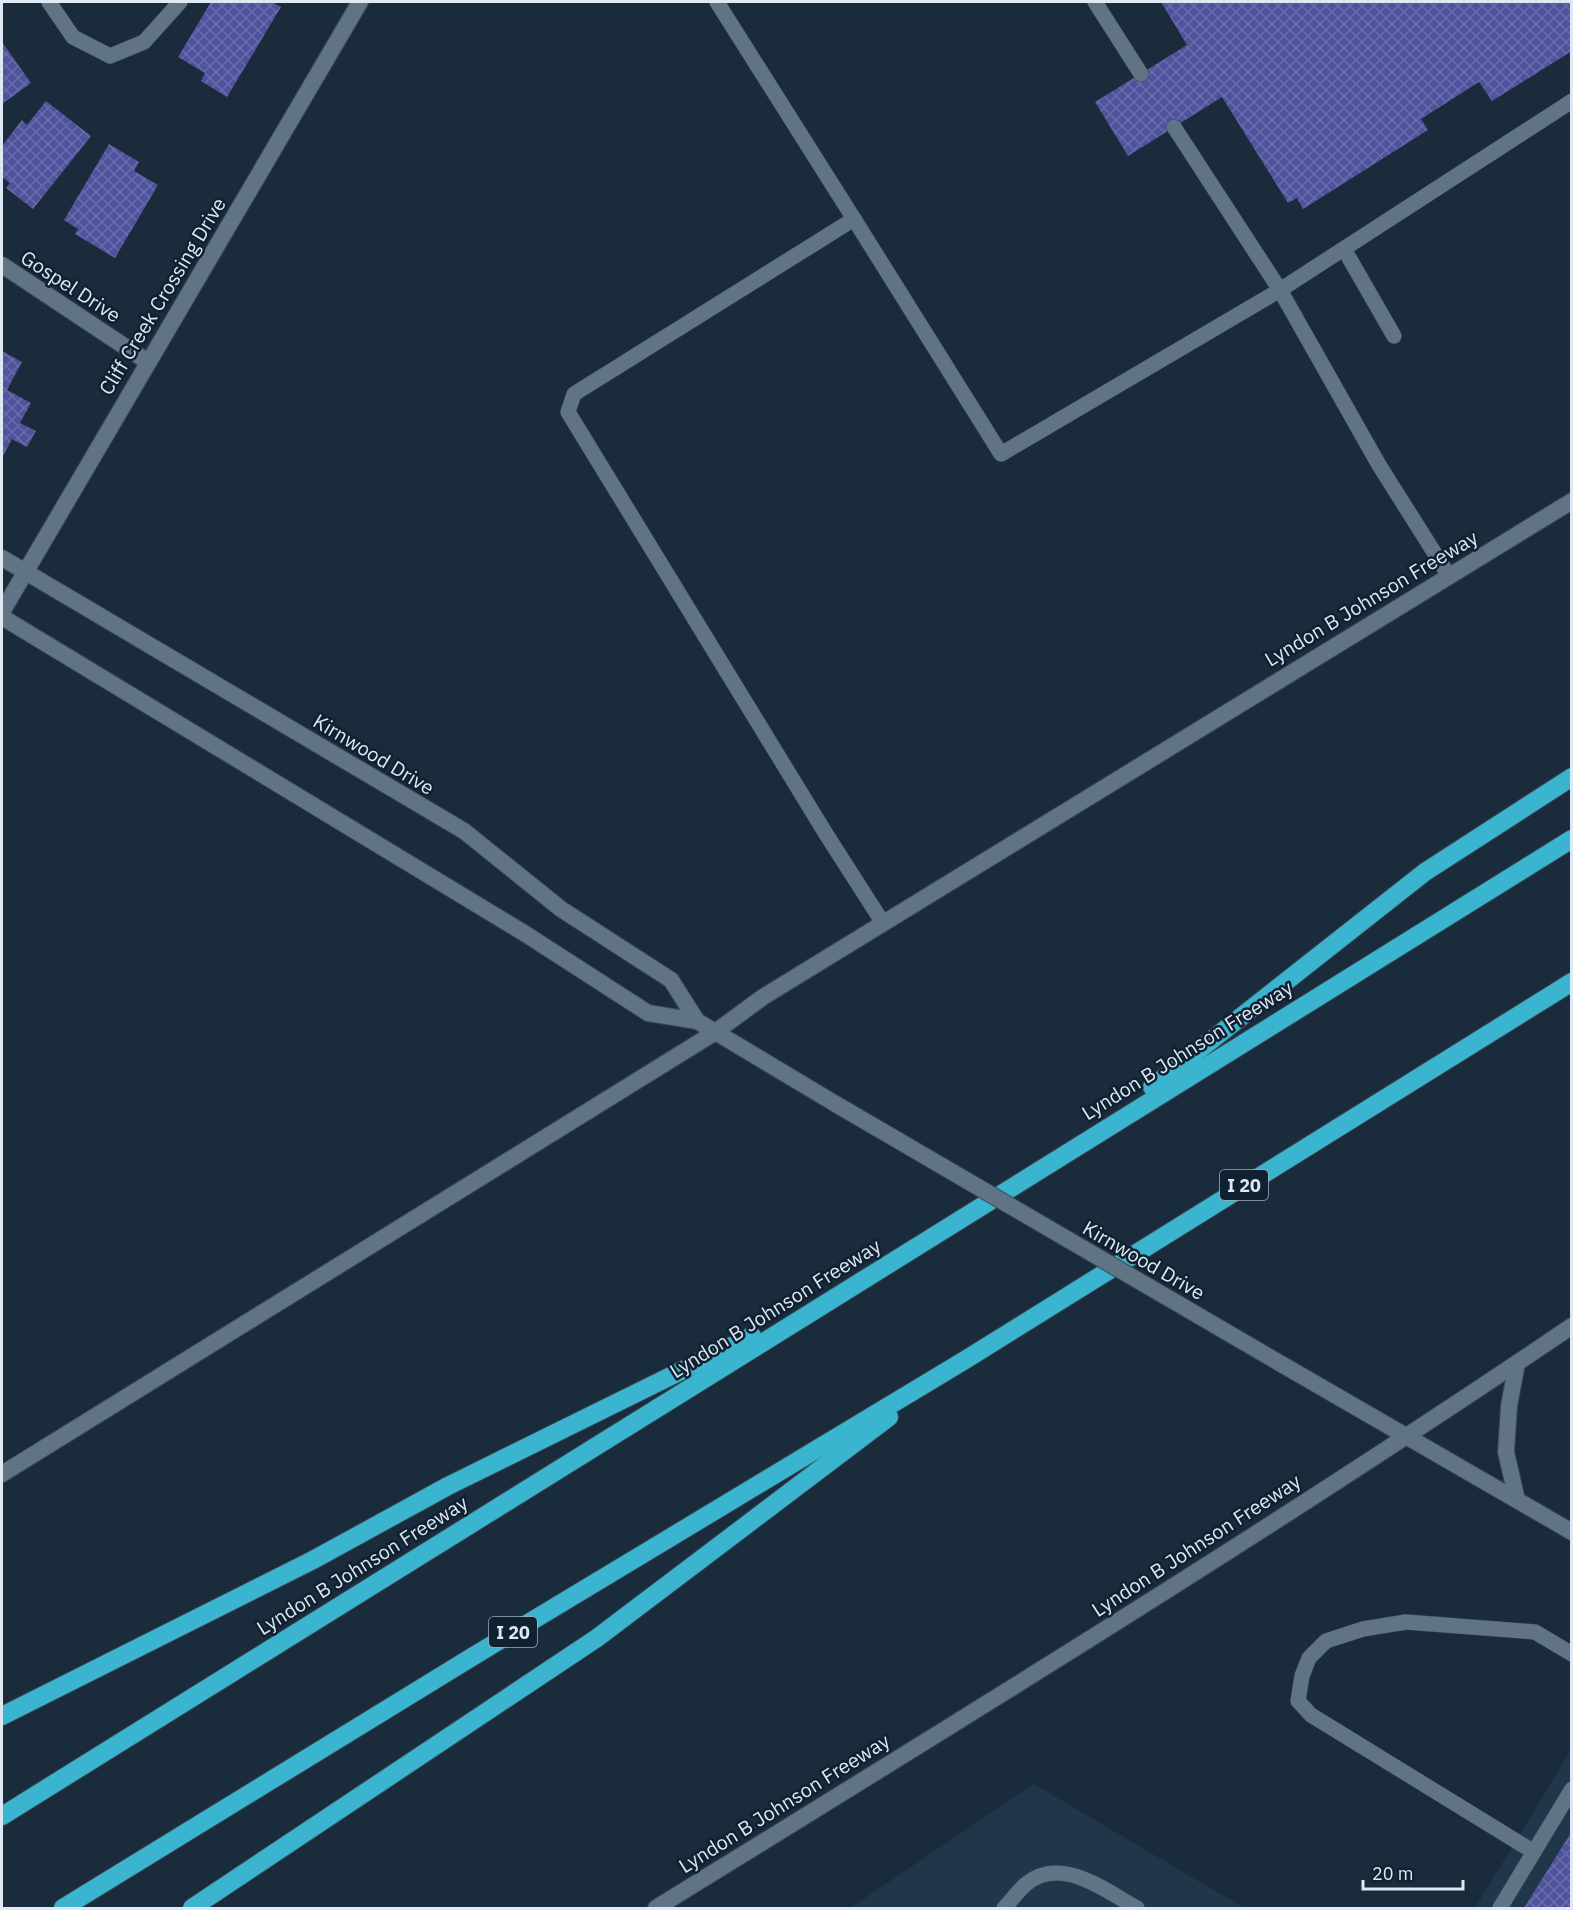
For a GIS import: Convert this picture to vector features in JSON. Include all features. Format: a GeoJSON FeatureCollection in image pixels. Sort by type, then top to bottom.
{"type":"FeatureCollection","features":[{"type":"Feature","properties":{"kind":"highway"},"geometry":{"type":"LineString","coordinates":[[1079,1143],[1425,872],[1572,777]]}},
{"type":"Feature","properties":{"kind":"highway","name":"Lyndon B Johnson Freeway"},"geometry":{"type":"LineString","coordinates":[[2,1816],[1572,838]]}},
{"type":"Feature","properties":{"kind":"highway","name":"I 20"},"geometry":{"type":"LineString","coordinates":[[63,1908],[472,1657],[965,1360],[1572,982]]}},
{"type":"Feature","properties":{"kind":"highway"},"geometry":{"type":"LineString","coordinates":[[1524,1012],[1572,988]]}},
{"type":"Feature","properties":{"kind":"highway"},"geometry":{"type":"LineString","coordinates":[[2,1716],[313,1560],[458,1480],[845,1291]]}},
{"type":"Feature","properties":{"kind":"highway"},"geometry":{"type":"LineString","coordinates":[[192,1908],[597,1638],[965,1360]]}},
{"type":"Feature","properties":{"kind":"street","name":"Cliff Creek Crossing Drive"},"geometry":{"type":"LineString","coordinates":[[2,612],[360,2]]}},
{"type":"Feature","properties":{"kind":"street","name":"Gospel Drive"},"geometry":{"type":"LineString","coordinates":[[2,265],[148,362]]}},
{"type":"Feature","properties":{"kind":"street","name":"Lyndon B Johnson Freeway"},"geometry":{"type":"LineString","coordinates":[[2,1474],[364,1247],[714,1033],[763,997],[883,922],[1572,501]]}},
{"type":"Feature","properties":{"kind":"street","name":"Kirnwood Drive"},"geometry":{"type":"LineString","coordinates":[[2,558],[464,831],[561,909],[671,980],[697,1021],[714,1033],[1572,1532]]}},
{"type":"Feature","properties":{"kind":"street","name":"Kirnwood Drive"},"geometry":{"type":"LineString","coordinates":[[2,617],[524,933],[648,1013],[697,1021]]}},
{"type":"Feature","properties":{"kind":"street","name":"Lyndon B Johnson Freeway"},"geometry":{"type":"LineString","coordinates":[[656,1908],[1107,1629],[1407,1436],[1572,1326]]}},
{"type":"Feature","properties":{"kind":"street"},"geometry":{"type":"LineString","coordinates":[[1516,1500],[1506,1452],[1509,1406],[1517,1363]]}},
{"type":"Feature","properties":{"kind":"lane"},"geometry":{"type":"LineString","coordinates":[[49,2],[73,37],[110,56],[144,42],[180,2]]}},
{"type":"Feature","properties":{"kind":"lane"},"geometry":{"type":"LineString","coordinates":[[717,2],[1001,454],[1280,290],[1572,101]]}},
{"type":"Feature","properties":{"kind":"lane"},"geometry":{"type":"LineString","coordinates":[[1095,2],[1141,74]]}},
{"type":"Feature","properties":{"kind":"lane"},"geometry":{"type":"LineString","coordinates":[[1174,128],[1280,290],[1379,465],[1449,576]]}},
{"type":"Feature","properties":{"kind":"lane"},"geometry":{"type":"LineString","coordinates":[[854,219],[574,394],[568,412],[826,834],[883,922]]}},
{"type":"Feature","properties":{"kind":"lane"},"geometry":{"type":"LineString","coordinates":[[1344,249],[1394,336]]}},
{"type":"Feature","properties":{"kind":"lane"},"geometry":{"type":"LineString","coordinates":[[1533,1852],[1311,1715],[1298,1701],[1302,1676],[1309,1658],[1326,1641],[1363,1629],[1406,1622],[1535,1632],[1572,1654]]}},
{"type":"Feature","properties":{"kind":"lane"},"geometry":{"type":"LineString","coordinates":[[1500,1908],[1572,1789]]}},
{"type":"Feature","properties":{"kind":"lane"},"geometry":{"type":"LineString","coordinates":[[1004,1908],[1026,1884],[1044,1874],[1069,1872],[1137,1908]]}},
{"type":"Feature","properties":{"kind":"shaded area"},"geometry":{"type":"Polygon","coordinates":[[[1571,1750],[1571,1908],[1475,1908],[1571,1750]]]}},
{"type":"Feature","properties":{"kind":"shaded area"},"geometry":{"type":"Polygon","coordinates":[[[1034,1784],[1244,1908],[850,1908],[1034,1784]]]}},
{"type":"Feature","properties":{"kind":"building"},"geometry":{"type":"Polygon","coordinates":[[[211,2],[272,2],[281,7],[227,97],[201,81],[205,73],[178,57],[211,2]]]}},
{"type":"Feature","properties":{"kind":"building"},"geometry":{"type":"Polygon","coordinates":[[[1161,2],[1572,2],[1572,51],[1492,101],[1479,82],[1421,119],[1428,130],[1303,209],[1297,198],[1288,203],[1222,97],[1128,156],[1095,102],[1187,45],[1161,2]]]}},
{"type":"Feature","properties":{"kind":"building"},"geometry":{"type":"Polygon","coordinates":[[[2,42],[31,83],[2,104],[2,42]]]}},
{"type":"Feature","properties":{"kind":"building"},"geometry":{"type":"Polygon","coordinates":[[[46,101],[91,136],[33,209],[6,188],[10,183],[2,177],[2,146],[22,120],[27,125],[46,101]]]}},
{"type":"Feature","properties":{"kind":"building"},"geometry":{"type":"Polygon","coordinates":[[[109,144],[139,162],[134,171],[158,185],[115,258],[75,234],[78,229],[64,220],[109,144]]]}},
{"type":"Feature","properties":{"kind":"building"},"geometry":{"type":"Polygon","coordinates":[[[2,351],[22,362],[7,390],[31,403],[20,423],[36,431],[27,447],[12,439],[2,458],[2,351]]]}},
{"type":"Feature","properties":{"kind":"building"},"geometry":{"type":"Polygon","coordinates":[[[1572,1831],[1572,1908],[1524,1908],[1572,1831]]]}}]}
